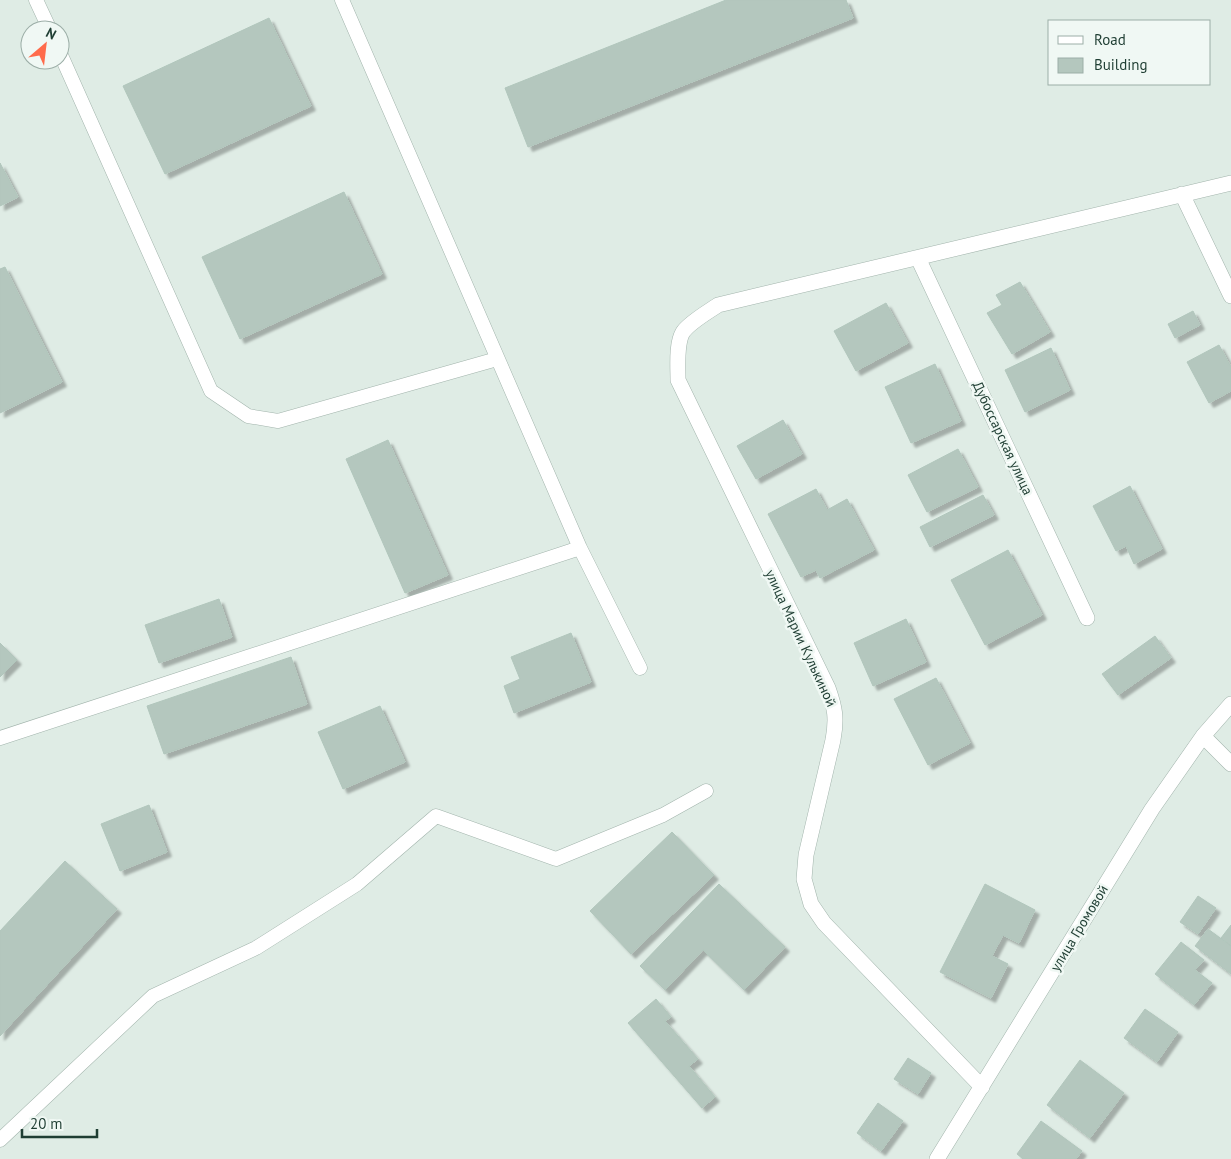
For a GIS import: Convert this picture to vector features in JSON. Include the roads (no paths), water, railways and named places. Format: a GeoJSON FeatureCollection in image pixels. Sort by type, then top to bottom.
{"type":"FeatureCollection","features":[{"type":"Feature","properties":{"kind":"street"},"geometry":{"type":"LineString","coordinates":[[918,258],[1182,194],[1231,184]]}},
{"type":"Feature","properties":{"kind":"street"},"geometry":{"type":"LineString","coordinates":[[1182,194],[1231,296]]}},
{"type":"Feature","properties":{"kind":"street","name":"улица Марии Кулькиной"},"geometry":{"type":"LineString","coordinates":[[918,258],[718,305],[701,316],[683,333],[678,352],[678,380],[828,688],[835,709],[836,724],[833,740],[806,855],[804,879],[811,904],[824,923],[982,1088]]}},
{"type":"Feature","properties":{"kind":"street","name":"Дубоссарская улица"},"geometry":{"type":"LineString","coordinates":[[918,258],[1087,618]]}},
{"type":"Feature","properties":{"kind":"street","name":"улица Громовой"},"geometry":{"type":"LineString","coordinates":[[937,1159],[1152,809],[1202,736],[1231,704]]}},
{"type":"Feature","properties":{"kind":"street"},"geometry":{"type":"LineString","coordinates":[[1202,736],[1231,764]]}},
{"type":"Feature","properties":{"kind":"lane"},"geometry":{"type":"LineString","coordinates":[[36,0],[45,20]]}},
{"type":"Feature","properties":{"kind":"lane"},"geometry":{"type":"LineString","coordinates":[[342,0],[580,548],[640,668]]}},
{"type":"Feature","properties":{"kind":"lane"},"geometry":{"type":"LineString","coordinates":[[68,70],[211,391],[248,416],[278,421],[497,359]]}},
{"type":"Feature","properties":{"kind":"lane"},"geometry":{"type":"LineString","coordinates":[[0,738],[580,548]]}},
{"type":"Feature","properties":{"kind":"lane"},"geometry":{"type":"LineString","coordinates":[[0,1140],[153,996],[256,948],[357,884],[436,816],[556,859],[663,815],[706,791]]}}]}
